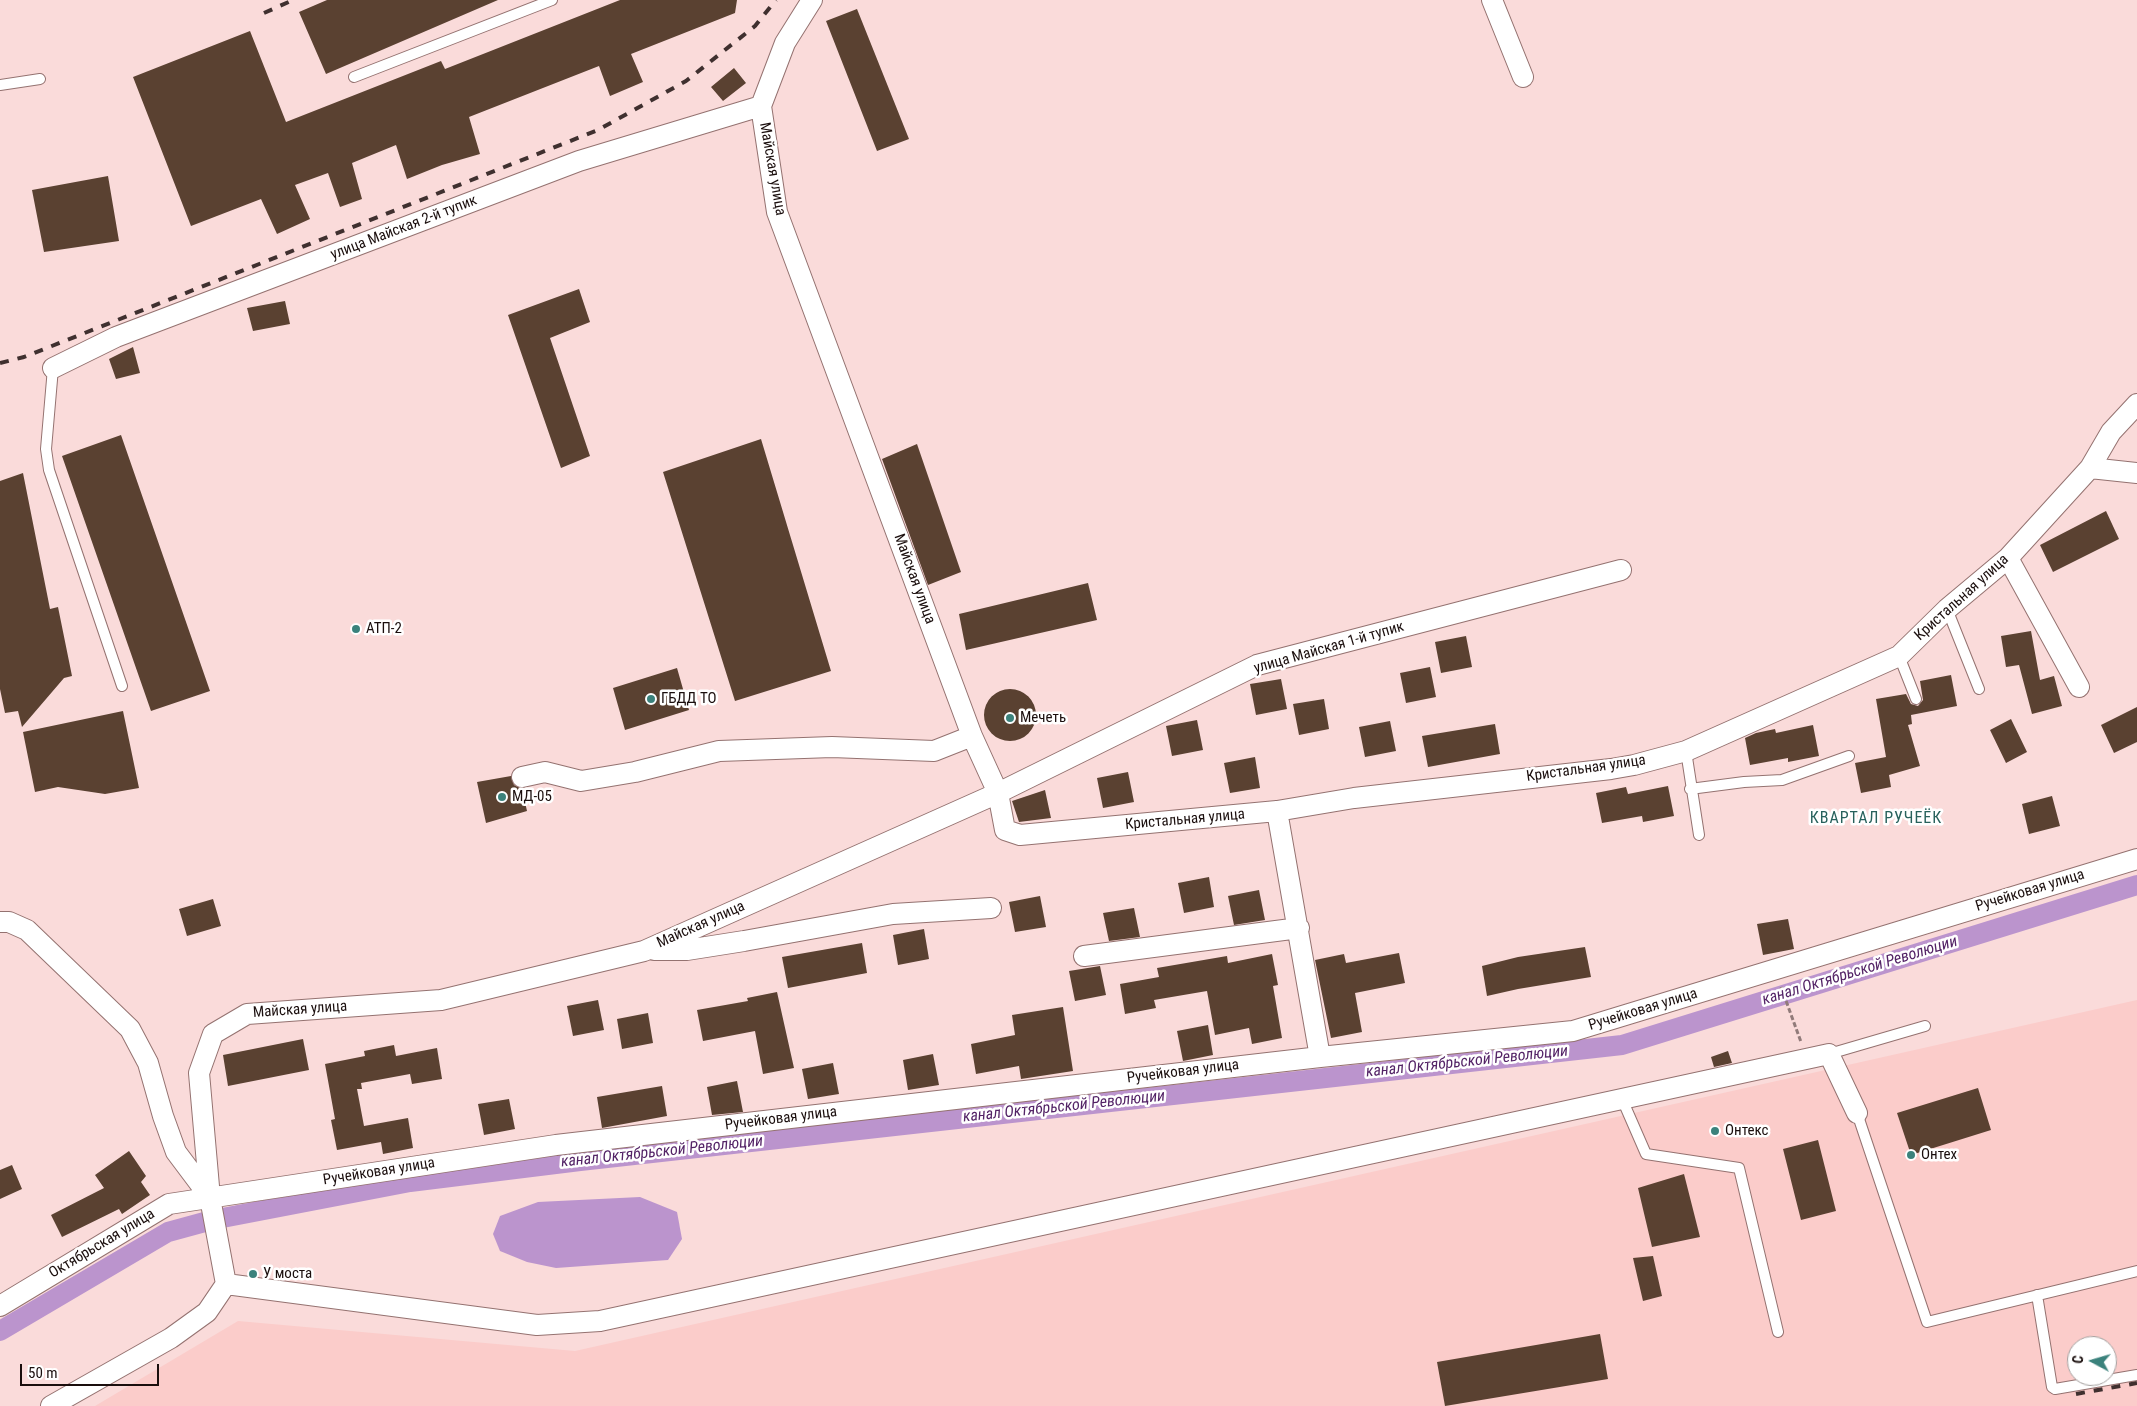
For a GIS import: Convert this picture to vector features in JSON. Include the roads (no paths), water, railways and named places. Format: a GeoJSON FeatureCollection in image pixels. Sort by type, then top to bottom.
{"type":"FeatureCollection","features":[{"type":"Feature","properties":{"kind":"street","name":"Майская улица"},"geometry":{"type":"LineString","coordinates":[[226,1284],[210,1198],[199,1073],[213,1034],[247,1014],[441,1000],[644,950],[998,793],[972,736],[777,212],[761,106],[785,43],[812,0]]}},
{"type":"Feature","properties":{"kind":"street"},"geometry":{"type":"LineString","coordinates":[[1492,0],[1523,77]]}},
{"type":"Feature","properties":{"kind":"street","name":"улица Майская 2-й тупик"},"geometry":{"type":"LineString","coordinates":[[53,368],[116,337],[579,161],[761,106]]}},
{"type":"Feature","properties":{"kind":"street","name":"Кристальная улица"},"geometry":{"type":"LineString","coordinates":[[998,793],[1005,830],[1020,835],[1277,811],[1354,798],[1611,769],[1686,751],[1899,656],[1947,609],[2008,558],[2090,468],[2111,432],[2137,404]]}},
{"type":"Feature","properties":{"kind":"street"},"geometry":{"type":"LineString","coordinates":[[2090,468],[2137,474]]}},
{"type":"Feature","properties":{"kind":"street"},"geometry":{"type":"LineString","coordinates":[[2008,558],[2079,687]]}},
{"type":"Feature","properties":{"kind":"street","name":"улица Майская 1-й тупик"},"geometry":{"type":"LineString","coordinates":[[998,793],[1257,665],[1621,570]]}},
{"type":"Feature","properties":{"kind":"street"},"geometry":{"type":"LineString","coordinates":[[522,777],[544,772],[582,781],[635,772],[719,751],[832,747],[934,752],[972,736]]}},
{"type":"Feature","properties":{"kind":"street"},"geometry":{"type":"LineString","coordinates":[[1277,811],[1320,1056]]}},
{"type":"Feature","properties":{"kind":"street","name":"Ручейковая улица"},"geometry":{"type":"LineString","coordinates":[[210,1198],[556,1145],[1320,1056],[1574,1031],[2137,859]]}},
{"type":"Feature","properties":{"kind":"street","name":"Майская улица"},"geometry":{"type":"LineString","coordinates":[[644,950],[687,950],[893,914],[992,908]]}},
{"type":"Feature","properties":{"kind":"street"},"geometry":{"type":"LineString","coordinates":[[0,922],[10,922],[26,930],[130,1029],[148,1063],[163,1116],[176,1152],[210,1198]]}},
{"type":"Feature","properties":{"kind":"street"},"geometry":{"type":"LineString","coordinates":[[1084,956],[1299,928]]}},
{"type":"Feature","properties":{"kind":"street"},"geometry":{"type":"LineString","coordinates":[[51,1406],[171,1338],[207,1312],[226,1284],[537,1325],[600,1321],[1829,1054],[1858,1113]]}},
{"type":"Feature","properties":{"kind":"street","name":"Октябрьская улица"},"geometry":{"type":"LineString","coordinates":[[0,1306],[169,1204],[210,1198]]}},
{"type":"Feature","properties":{"kind":"lane"},"geometry":{"type":"LineString","coordinates":[[354,77],[552,0]]}},
{"type":"Feature","properties":{"kind":"lane"},"geometry":{"type":"LineString","coordinates":[[0,85],[40,79]]}},
{"type":"Feature","properties":{"kind":"lane"},"geometry":{"type":"LineString","coordinates":[[53,368],[46,449],[48,470],[122,686]]}},
{"type":"Feature","properties":{"kind":"lane"},"geometry":{"type":"LineString","coordinates":[[1947,609],[1979,689]]}},
{"type":"Feature","properties":{"kind":"lane"},"geometry":{"type":"LineString","coordinates":[[1899,656],[1916,699]]}},
{"type":"Feature","properties":{"kind":"lane"},"geometry":{"type":"LineString","coordinates":[[1686,751],[1690,789],[1699,835]]}},
{"type":"Feature","properties":{"kind":"lane"},"geometry":{"type":"LineString","coordinates":[[1690,789],[1744,782],[1782,780],[1849,756]]}},
{"type":"Feature","properties":{"kind":"lane"},"geometry":{"type":"LineString","coordinates":[[1829,1054],[1925,1026]]}},
{"type":"Feature","properties":{"kind":"lane"},"geometry":{"type":"LineString","coordinates":[[1622,1099],[1646,1154],[1739,1168],[1778,1332]]}},
{"type":"Feature","properties":{"kind":"lane"},"geometry":{"type":"LineString","coordinates":[[1858,1113],[1927,1322],[2137,1271]]}},
{"type":"Feature","properties":{"kind":"lane"},"geometry":{"type":"LineString","coordinates":[[2037,1295],[2052,1387],[2055,1389],[2137,1375]]}},
{"type":"Feature","properties":{"kind":"waterway","name":"канал Октябрьской Революции"},"geometry":{"type":"LineString","coordinates":[[0,1331],[168,1232],[212,1220],[410,1182],[580,1161],[1622,1045],[2137,885]]}},
{"type":"Feature","properties":{"kind":"railway"},"geometry":{"type":"LineString","coordinates":[[264,13],[293,0]]}},
{"type":"Feature","properties":{"kind":"railway"},"geometry":{"type":"LineString","coordinates":[[0,363],[24,357],[598,130],[686,81],[755,26],[776,0]]}},
{"type":"Feature","properties":{"kind":"railway"},"geometry":{"type":"LineString","coordinates":[[2076,1394],[2137,1383]]}},
{"type":"Feature","properties":{"kind":"place","name":"АТП-2"},"geometry":{"type":"Point","coordinates":[356,629]}},
{"type":"Feature","properties":{"kind":"place","name":"ГБДД ТО"},"geometry":{"type":"Point","coordinates":[651,699]}},
{"type":"Feature","properties":{"kind":"place","name":"Мечеть"},"geometry":{"type":"Point","coordinates":[1010,718]}},
{"type":"Feature","properties":{"kind":"place","name":"МД-05"},"geometry":{"type":"Point","coordinates":[502,797]}},
{"type":"Feature","properties":{"kind":"place","name":"Онтекс"},"geometry":{"type":"Point","coordinates":[1715,1131]}},
{"type":"Feature","properties":{"kind":"place","name":"Онтех"},"geometry":{"type":"Point","coordinates":[1911,1155]}},
{"type":"Feature","properties":{"kind":"place","name":"У моста"},"geometry":{"type":"Point","coordinates":[253,1274]}},
{"type":"Feature","properties":{"kind":"district","name":"КВАРТАЛ РУЧЕЁК"},"geometry":{"type":"Point","coordinates":[1876,819]}}]}
